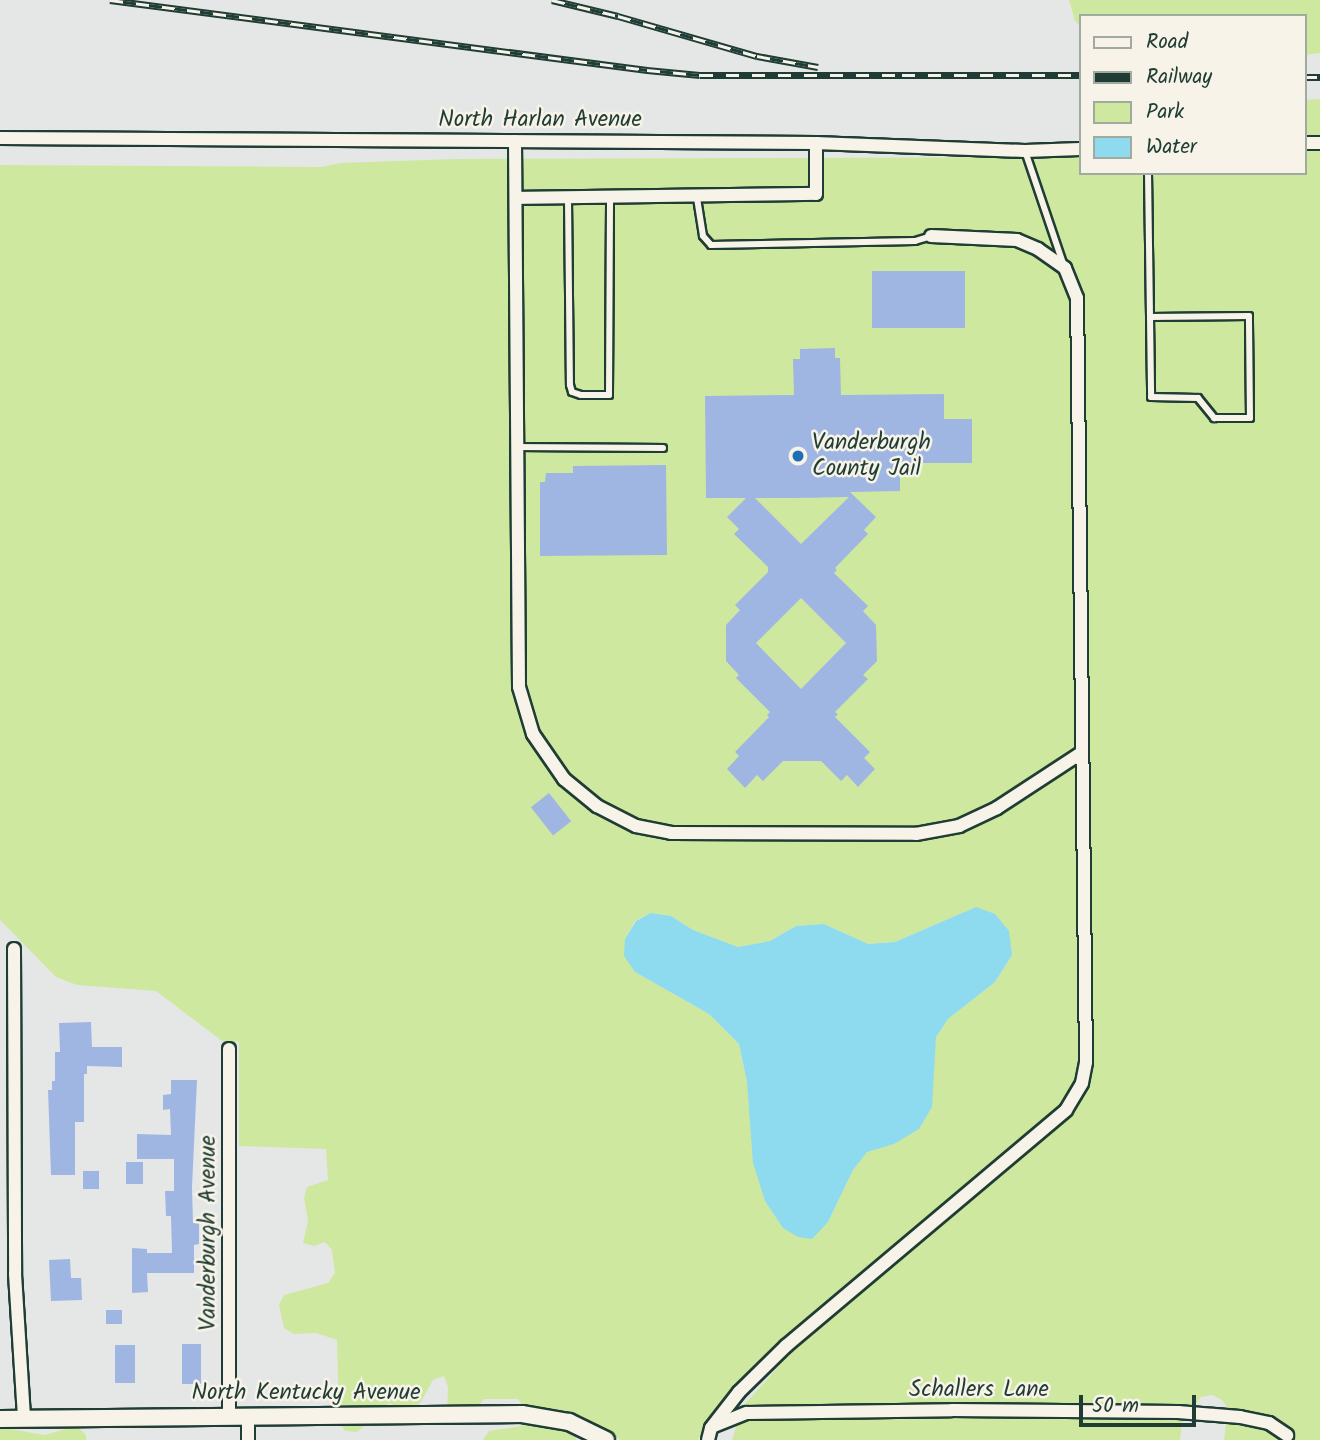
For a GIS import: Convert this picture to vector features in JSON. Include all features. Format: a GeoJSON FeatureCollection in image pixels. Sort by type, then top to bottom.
{"type":"FeatureCollection","features":[{"type":"Feature","properties":{"kind":"street","name":"North Harlan Avenue"},"geometry":{"type":"LineString","coordinates":[[0,138],[816,143],[1025,151],[1078,149]]}},
{"type":"Feature","properties":{"kind":"street"},"geometry":{"type":"LineString","coordinates":[[515,141],[519,687],[533,734],[564,779],[597,806],[636,826],[671,833],[916,834],[959,826],[997,808],[1081,753]]}},
{"type":"Feature","properties":{"kind":"street"},"geometry":{"type":"LineString","coordinates":[[516,198],[697,198],[816,194],[816,143]]}},
{"type":"Feature","properties":{"kind":"street"},"geometry":{"type":"LineString","coordinates":[[710,1434],[739,1392],[786,1346],[1066,1110],[1082,1083],[1086,1062],[1081,753],[1080,352],[1077,298],[1065,268],[1038,249],[1017,240],[931,236]]}},
{"type":"Feature","properties":{"kind":"street"},"geometry":{"type":"LineString","coordinates":[[14,949],[15,1275],[24,1419]]}},
{"type":"Feature","properties":{"kind":"street"},"geometry":{"type":"LineString","coordinates":[[0,1041],[14,1042]]}},
{"type":"Feature","properties":{"kind":"street","name":"Vanderburgh Avenue"},"geometry":{"type":"LineString","coordinates":[[229,1049],[229,1416]]}},
{"type":"Feature","properties":{"kind":"street","name":"Schallers Lane"},"geometry":{"type":"LineString","coordinates":[[710,1434],[747,1413],[953,1410],[1152,1412],[1240,1417],[1269,1423],[1287,1435]]}},
{"type":"Feature","properties":{"kind":"street","name":"North Kentucky Avenue"},"geometry":{"type":"LineString","coordinates":[[0,1419],[522,1414],[569,1422],[606,1440]]}},
{"type":"Feature","properties":{"kind":"street"},"geometry":{"type":"LineString","coordinates":[[248,1417],[248,1440]]}},
{"type":"Feature","properties":{"kind":"lane"},"geometry":{"type":"LineString","coordinates":[[1025,151],[1065,268]]}},
{"type":"Feature","properties":{"kind":"lane"},"geometry":{"type":"LineString","coordinates":[[1148,175],[1151,397],[1198,398],[1214,418],[1250,418],[1249,316],[1150,317]]}},
{"type":"Feature","properties":{"kind":"lane"},"geometry":{"type":"LineString","coordinates":[[568,198],[570,385],[572,392],[581,395],[609,395],[610,198]]}},
{"type":"Feature","properties":{"kind":"lane"},"geometry":{"type":"LineString","coordinates":[[697,198],[703,236],[711,245],[915,241],[931,236]]}},
{"type":"Feature","properties":{"kind":"lane"},"geometry":{"type":"LineString","coordinates":[[517,447],[663,448]]}},
{"type":"Feature","properties":{"kind":"green space"},"geometry":{"type":"Polygon","coordinates":[[[1069,0],[1320,0],[1320,53],[1306,55],[1306,14],[1078,14],[1078,24],[1069,0]]]}},
{"type":"Feature","properties":{"kind":"green space"},"geometry":{"type":"Polygon","coordinates":[[[1320,99],[1320,1440],[1224,1440],[1228,1408],[1222,1400],[1212,1395],[1201,1397],[1182,1422],[1180,1440],[732,1440],[742,1407],[780,1365],[782,1354],[772,1348],[713,1414],[698,1440],[620,1440],[610,1432],[579,1429],[576,1440],[483,1440],[489,1431],[522,1426],[529,1416],[518,1399],[484,1399],[477,1407],[447,1410],[448,1387],[444,1376],[433,1380],[418,1407],[409,1414],[389,1403],[357,1432],[345,1431],[339,1421],[337,1340],[316,1333],[294,1334],[284,1328],[279,1305],[284,1295],[328,1283],[335,1273],[332,1250],[325,1242],[314,1246],[303,1243],[308,1221],[304,1198],[307,1187],[328,1180],[326,1149],[239,1146],[239,1042],[222,1041],[156,991],[77,985],[56,977],[0,920],[0,165],[322,167],[340,163],[454,159],[1078,157],[1078,175],[1306,175],[1306,100],[1320,99]],[[976,907],[895,942],[868,944],[824,924],[796,926],[770,941],[738,947],[693,930],[671,916],[651,913],[635,921],[625,939],[635,972],[709,1014],[739,1044],[747,1082],[828,1222],[853,1170],[867,1151],[894,1144],[934,1060],[936,1037],[948,1019],[995,982],[1012,955],[976,907]]]}},
{"type":"Feature","properties":{"kind":"green space"},"geometry":{"type":"Polygon","coordinates":[[[77,1426],[86,1435],[86,1440],[0,1440],[0,1427],[44,1435],[77,1426]]]}},
{"type":"Feature","properties":{"kind":"water"},"geometry":{"type":"Polygon","coordinates":[[[976,907],[995,914],[1009,931],[1012,955],[995,982],[948,1019],[936,1037],[932,1107],[919,1129],[894,1144],[867,1152],[853,1170],[828,1222],[812,1239],[798,1237],[783,1228],[765,1201],[753,1163],[747,1082],[739,1044],[709,1014],[635,972],[624,956],[625,939],[636,921],[651,913],[671,916],[693,930],[738,947],[770,941],[796,926],[824,924],[868,944],[895,942],[976,907]]]}},
{"type":"Feature","properties":{"kind":"building"},"geometry":{"type":"Polygon","coordinates":[[[872,271],[965,271],[965,328],[872,328],[872,271]]]}},
{"type":"Feature","properties":{"kind":"building"},"geometry":{"type":"Polygon","coordinates":[[[835,348],[835,358],[840,358],[841,395],[944,394],[944,419],[972,419],[972,463],[900,463],[900,491],[850,492],[876,517],[864,530],[868,534],[835,568],[837,570],[834,573],[868,606],[863,611],[876,625],[877,661],[863,675],[868,679],[835,712],[838,714],[835,717],[870,752],[864,758],[875,769],[858,787],[847,775],[841,781],[821,761],[783,761],[763,781],[757,775],[745,788],[727,769],[739,756],[735,752],[769,717],[767,715],[770,712],[736,678],[739,675],[726,661],[726,625],[740,610],[735,605],[768,572],[768,567],[734,534],[739,529],[727,517],[746,498],[706,498],[705,396],[794,395],[793,359],[800,359],[800,349],[835,348]],[[849,497],[796,498],[755,498],[801,544],[849,497]],[[801,598],[756,643],[801,689],[846,643],[801,598]]]}},
{"type":"Feature","properties":{"kind":"building"},"geometry":{"type":"Polygon","coordinates":[[[666,465],[667,555],[540,556],[540,482],[545,482],[546,473],[573,473],[573,466],[666,465]]]}},
{"type":"Feature","properties":{"kind":"building"},"geometry":{"type":"Polygon","coordinates":[[[549,793],[571,821],[553,836],[531,807],[549,793]]]}},
{"type":"Feature","properties":{"kind":"building"},"geometry":{"type":"Polygon","coordinates":[[[91,1022],[92,1047],[122,1047],[122,1067],[87,1066],[87,1074],[84,1074],[84,1122],[75,1122],[75,1175],[51,1175],[48,1090],[52,1090],[52,1081],[55,1081],[55,1052],[60,1052],[59,1023],[91,1022]]]}},
{"type":"Feature","properties":{"kind":"building"},"geometry":{"type":"Polygon","coordinates":[[[171,1080],[197,1080],[192,1187],[193,1223],[199,1223],[199,1244],[194,1245],[194,1273],[147,1273],[148,1292],[132,1293],[132,1248],[147,1249],[147,1253],[172,1253],[171,1216],[166,1216],[165,1191],[174,1191],[174,1159],[137,1159],[137,1134],[171,1135],[170,1109],[163,1110],[163,1095],[171,1094],[171,1080]]]}},
{"type":"Feature","properties":{"kind":"building"},"geometry":{"type":"Polygon","coordinates":[[[126,1162],[143,1162],[143,1184],[126,1184],[126,1162]]]}},
{"type":"Feature","properties":{"kind":"building"},"geometry":{"type":"Polygon","coordinates":[[[83,1171],[99,1171],[99,1189],[83,1189],[83,1171]]]}},
{"type":"Feature","properties":{"kind":"building"},"geometry":{"type":"Polygon","coordinates":[[[70,1259],[71,1278],[81,1278],[82,1300],[51,1301],[49,1260],[70,1259]]]}},
{"type":"Feature","properties":{"kind":"building"},"geometry":{"type":"Polygon","coordinates":[[[106,1310],[122,1310],[122,1324],[106,1324],[106,1310]]]}},
{"type":"Feature","properties":{"kind":"building"},"geometry":{"type":"Polygon","coordinates":[[[182,1344],[201,1344],[201,1384],[182,1384],[182,1344]]]}},
{"type":"Feature","properties":{"kind":"building"},"geometry":{"type":"Polygon","coordinates":[[[115,1345],[135,1345],[135,1383],[115,1383],[115,1345]]]}},
{"type":"Feature","properties":{"kind":"railway"},"geometry":{"type":"LineString","coordinates":[[110,0],[700,75],[912,75]]}},
{"type":"Feature","properties":{"kind":"railway"},"geometry":{"type":"LineString","coordinates":[[552,0],[757,56],[818,67]]}},
{"type":"Feature","properties":{"kind":"railway"},"geometry":{"type":"LineString","coordinates":[[902,75],[1078,75]]}},
{"type":"Feature","properties":{"kind":"railway"},"geometry":{"type":"LineString","coordinates":[[1306,77],[1320,77]]}},
{"type":"Feature","properties":{"kind":"place","name":"Vanderburgh County Jail"},"geometry":{"type":"Point","coordinates":[798,456]}}]}
